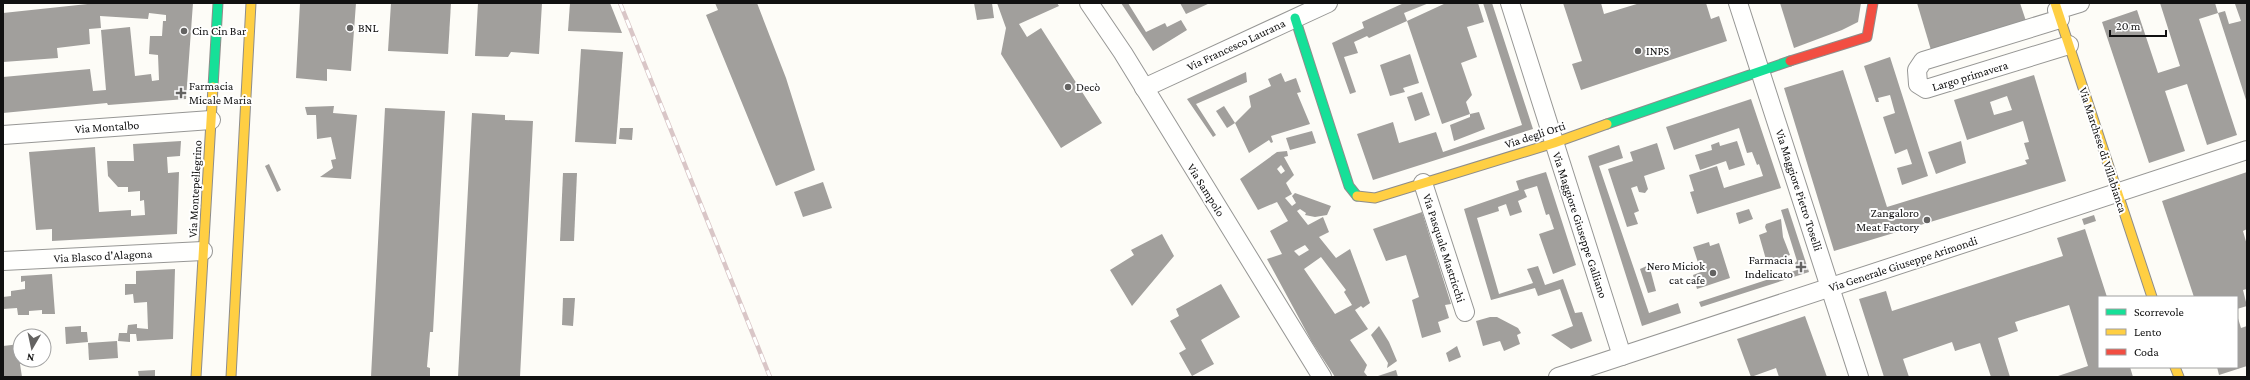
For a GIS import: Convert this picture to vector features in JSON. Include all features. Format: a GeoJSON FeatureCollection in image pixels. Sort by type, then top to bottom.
{"type":"FeatureCollection","features":[{"type":"Feature","properties":{"kind":"street","name":"Via Montepellegrino"},"geometry":{"type":"LineString","coordinates":[[196,377],[218,3]]}},
{"type":"Feature","properties":{"kind":"street"},"geometry":{"type":"LineString","coordinates":[[232,377],[252,3]]}},
{"type":"Feature","properties":{"kind":"street","name":"Via Sampolo"},"geometry":{"type":"LineString","coordinates":[[1089,3],[1144,88],[1322,377]]}},
{"type":"Feature","properties":{"kind":"street","name":"Via Francesco Laurana"},"geometry":{"type":"LineString","coordinates":[[1144,88],[1328,3]]}},
{"type":"Feature","properties":{"kind":"street","name":"Via Maggiore Giuseppe Galliano"},"geometry":{"type":"LineString","coordinates":[[1510,3],[1622,356]]}},
{"type":"Feature","properties":{"kind":"street","name":"Via Maggiore Pietro Toselli"},"geometry":{"type":"LineString","coordinates":[[1738,3],[1859,377]]}},
{"type":"Feature","properties":{"kind":"street","name":"Via degli Orti"},"geometry":{"type":"LineString","coordinates":[[1295,18],[1348,186],[1358,198],[1375,198],[1554,143],[1760,70],[1867,37],[1873,3]]}},
{"type":"Feature","properties":{"kind":"street","name":"Largo primavera"},"geometry":{"type":"LineString","coordinates":[[2064,8],[1923,61],[1917,70],[1918,84],[1926,89],[2069,45]]}},
{"type":"Feature","properties":{"kind":"street","name":"Via Marchese di Villabianca"},"geometry":{"type":"LineString","coordinates":[[2064,8],[2069,45],[2161,296]]}},
{"type":"Feature","properties":{"kind":"street","name":"Via Marchese di Villabianca"},"geometry":{"type":"LineString","coordinates":[[2064,8],[2122,192],[2152,296]]}},
{"type":"Feature","properties":{"kind":"street","name":"Via Montalbo"},"geometry":{"type":"LineString","coordinates":[[3,134],[211,120]]}},
{"type":"Feature","properties":{"kind":"street","name":"Via Generale Giuseppe Arimondi"},"geometry":{"type":"LineString","coordinates":[[1558,377],[2247,150]]}},
{"type":"Feature","properties":{"kind":"street","name":"Via Pasquale Mastricchi"},"geometry":{"type":"LineString","coordinates":[[1423,183],[1465,312]]}},
{"type":"Feature","properties":{"kind":"street","name":"Via Blasco d'Alagona"},"geometry":{"type":"LineString","coordinates":[[3,261],[203,251]]}},
{"type":"Feature","properties":{"kind":"building"},"geometry":{"type":"Polygon","coordinates":[[[97,3],[193,3],[186,99],[108,105],[107,103],[3,113],[3,77],[90,69],[93,91],[106,90],[101,30],[130,27],[135,76],[151,74],[152,81],[159,80],[158,55],[149,54],[150,36],[162,36],[163,21],[166,21],[166,15],[149,13],[148,19],[100,16],[101,28],[89,29],[90,44],[57,48],[58,58],[3,62],[3,13],[97,3]]]}},
{"type":"Feature","properties":{"kind":"building"},"geometry":{"type":"Polygon","coordinates":[[[300,3],[356,3],[351,71],[327,69],[327,81],[296,78],[300,3]]]}},
{"type":"Feature","properties":{"kind":"building"},"geometry":{"type":"Polygon","coordinates":[[[391,3],[451,3],[448,54],[388,51],[391,3]]]}},
{"type":"Feature","properties":{"kind":"building"},"geometry":{"type":"Polygon","coordinates":[[[478,3],[542,3],[539,54],[511,52],[508,57],[475,56],[478,3]]]}},
{"type":"Feature","properties":{"kind":"building"},"geometry":{"type":"Polygon","coordinates":[[[570,3],[610,3],[622,33],[568,31],[570,3]]]}},
{"type":"Feature","properties":{"kind":"building"},"geometry":{"type":"Polygon","coordinates":[[[715,3],[757,3],[786,78],[815,170],[776,186],[706,15],[718,10],[715,3]]]}},
{"type":"Feature","properties":{"kind":"building"},"geometry":{"type":"Polygon","coordinates":[[[974,3],[992,3],[994,18],[977,20],[974,3]]]}},
{"type":"Feature","properties":{"kind":"building"},"geometry":{"type":"Polygon","coordinates":[[[997,3],[1057,3],[1059,6],[1019,24],[1027,37],[1041,28],[1102,123],[1061,148],[1001,54],[1006,28],[997,3]]]}},
{"type":"Feature","properties":{"kind":"building"},"geometry":{"type":"Polygon","coordinates":[[[1121,3],[1128,3],[1146,32],[1165,23],[1167,27],[1181,20],[1187,30],[1153,51],[1121,3]]]}},
{"type":"Feature","properties":{"kind":"building"},"geometry":{"type":"Polygon","coordinates":[[[1180,3],[1210,3],[1186,14],[1180,3]]]}},
{"type":"Feature","properties":{"kind":"building"},"geometry":{"type":"Polygon","coordinates":[[[1404,3],[1429,3],[1404,13],[1407,21],[1369,38],[1367,36],[1354,42],[1358,53],[1344,57],[1356,92],[1350,94],[1332,43],[1364,28],[1362,22],[1404,3]]]}},
{"type":"Feature","properties":{"kind":"building"},"geometry":{"type":"Polygon","coordinates":[[[1446,3],[1478,3],[1484,22],[1467,27],[1477,57],[1461,63],[1472,95],[1466,102],[1470,114],[1442,124],[1407,21],[1446,3]]]}},
{"type":"Feature","properties":{"kind":"building"},"geometry":{"type":"Polygon","coordinates":[[[1483,3],[1492,3],[1533,129],[1373,180],[1357,134],[1393,122],[1399,143],[1436,132],[1443,152],[1522,125],[1483,3]]]}},
{"type":"Feature","properties":{"kind":"building","name":"INPS"},"geometry":{"type":"Polygon","coordinates":[[[1563,3],[1601,3],[1604,14],[1640,3],[1706,3],[1711,19],[1719,16],[1727,41],[1581,90],[1572,64],[1582,61],[1563,3]]]}},
{"type":"Feature","properties":{"kind":"building"},"geometry":{"type":"Polygon","coordinates":[[[1780,3],[1861,3],[1858,22],[1842,30],[1794,48],[1780,3]]]}},
{"type":"Feature","properties":{"kind":"building"},"geometry":{"type":"Polygon","coordinates":[[[1917,3],[2020,3],[2026,21],[1931,50],[1917,3]]]}},
{"type":"Feature","properties":{"kind":"building"},"geometry":{"type":"Polygon","coordinates":[[[2160,3],[2215,3],[2218,13],[2199,19],[2237,135],[2207,145],[2187,84],[2165,91],[2185,151],[2149,163],[2102,22],[2137,10],[2158,73],[2180,66],[2160,3]]]}},
{"type":"Feature","properties":{"kind":"building"},"geometry":{"type":"Polygon","coordinates":[[[2247,3],[2247,103],[2218,13],[2225,11],[2229,24],[2241,21],[2235,4],[2247,3]]]}},
{"type":"Feature","properties":{"kind":"building"},"geometry":{"type":"Polygon","coordinates":[[[581,49],[623,52],[616,144],[575,142],[581,49]]]}},
{"type":"Feature","properties":{"kind":"building"},"geometry":{"type":"Polygon","coordinates":[[[1410,54],[1419,83],[1403,88],[1405,92],[1390,96],[1380,65],[1410,54]]]}},
{"type":"Feature","properties":{"kind":"building"},"geometry":{"type":"Polygon","coordinates":[[[1890,57],[1928,176],[1902,185],[1897,168],[1912,164],[1907,149],[1895,154],[1883,117],[1895,113],[1890,95],[1878,98],[1879,102],[1876,102],[1864,66],[1890,57]]]}},
{"type":"Feature","properties":{"kind":"building"},"geometry":{"type":"Polygon","coordinates":[[[1843,70],[1887,207],[2027,164],[2025,160],[2029,159],[2024,143],[2029,142],[2023,121],[1967,140],[1954,100],[2034,75],[2066,181],[1834,251],[1784,88],[1843,70]],[[2007,96],[1990,102],[1994,115],[2012,110],[2007,96]]]}},
{"type":"Feature","properties":{"kind":"building"},"geometry":{"type":"Polygon","coordinates":[[[1246,72],[1247,82],[1196,104],[1216,135],[1213,137],[1187,99],[1246,72]]]}},
{"type":"Feature","properties":{"kind":"building"},"geometry":{"type":"Polygon","coordinates":[[[1281,73],[1285,82],[1296,78],[1301,92],[1297,93],[1310,124],[1271,136],[1273,142],[1271,143],[1269,140],[1249,153],[1235,123],[1251,107],[1249,96],[1271,86],[1268,79],[1281,73]]]}},
{"type":"Feature","properties":{"kind":"building"},"geometry":{"type":"Polygon","coordinates":[[[1422,92],[1430,115],[1415,121],[1407,97],[1422,92]]]}},
{"type":"Feature","properties":{"kind":"building"},"geometry":{"type":"Polygon","coordinates":[[[1751,99],[1781,188],[1697,214],[1690,192],[1694,191],[1689,175],[1717,166],[1724,188],[1763,176],[1759,164],[1757,165],[1752,152],[1747,153],[1739,128],[1674,150],[1666,127],[1751,99]]]}},
{"type":"Feature","properties":{"kind":"building"},"geometry":{"type":"Polygon","coordinates":[[[334,106],[333,113],[357,115],[351,179],[320,177],[333,168],[331,160],[336,159],[331,137],[317,139],[316,115],[307,115],[305,107],[334,106]]]}},
{"type":"Feature","properties":{"kind":"building"},"geometry":{"type":"Polygon","coordinates":[[[1224,106],[1235,123],[1227,128],[1216,111],[1224,106]]]}},
{"type":"Feature","properties":{"kind":"building"},"geometry":{"type":"Polygon","coordinates":[[[385,108],[445,111],[433,332],[430,332],[427,367],[430,368],[430,377],[371,377],[385,108]]]}},
{"type":"Feature","properties":{"kind":"building"},"geometry":{"type":"Polygon","coordinates":[[[1479,112],[1485,129],[1454,141],[1450,125],[1470,117],[1470,114],[1479,112]]]}},
{"type":"Feature","properties":{"kind":"building"},"geometry":{"type":"Polygon","coordinates":[[[472,113],[505,115],[505,120],[533,121],[520,377],[458,377],[472,113]]]}},
{"type":"Feature","properties":{"kind":"building"},"geometry":{"type":"Polygon","coordinates":[[[620,128],[633,128],[632,140],[619,139],[620,128]]]}},
{"type":"Feature","properties":{"kind":"building"},"geometry":{"type":"Polygon","coordinates":[[[1312,131],[1316,143],[1290,150],[1286,138],[1312,131]]]}},
{"type":"Feature","properties":{"kind":"building"},"geometry":{"type":"Polygon","coordinates":[[[181,141],[180,156],[167,157],[168,173],[179,172],[177,234],[52,241],[52,229],[36,230],[29,152],[95,147],[99,212],[131,210],[131,216],[145,215],[144,200],[140,201],[140,191],[128,192],[128,187],[118,187],[108,176],[107,161],[134,161],[133,144],[181,141]]]}},
{"type":"Feature","properties":{"kind":"building"},"geometry":{"type":"Polygon","coordinates":[[[1737,141],[1745,165],[1729,170],[1726,161],[1700,170],[1695,155],[1712,150],[1711,145],[1719,142],[1720,146],[1737,141]]]}},
{"type":"Feature","properties":{"kind":"building"},"geometry":{"type":"Polygon","coordinates":[[[1961,141],[1966,163],[1936,174],[1928,152],[1961,141]]]}},
{"type":"Feature","properties":{"kind":"building"},"geometry":{"type":"Polygon","coordinates":[[[1657,143],[1665,169],[1644,176],[1648,189],[1645,193],[1639,192],[1637,186],[1631,188],[1639,211],[1634,213],[1638,224],[1627,227],[1608,169],[1633,161],[1630,152],[1657,143]]]}},
{"type":"Feature","properties":{"kind":"building"},"geometry":{"type":"Polygon","coordinates":[[[1619,145],[1623,158],[1599,166],[1649,313],[1678,303],[1681,313],[1642,326],[1588,156],[1619,145]]]}},
{"type":"Feature","properties":{"kind":"building"},"geometry":{"type":"Polygon","coordinates":[[[1287,151],[1288,156],[1284,157],[1294,175],[1286,183],[1292,194],[1285,198],[1292,206],[1296,203],[1292,196],[1295,193],[1331,206],[1327,215],[1315,217],[1305,215],[1306,213],[1300,209],[1297,211],[1308,225],[1323,217],[1329,232],[1319,237],[1336,258],[1350,249],[1370,303],[1363,308],[1361,306],[1355,310],[1368,329],[1350,340],[1367,365],[1364,372],[1368,377],[1335,377],[1312,342],[1267,259],[1282,254],[1270,231],[1288,221],[1277,202],[1258,210],[1240,179],[1277,152],[1287,151]],[[1281,165],[1277,169],[1281,174],[1285,171],[1281,165]],[[1305,245],[1294,251],[1299,256],[1309,250],[1305,245]],[[1321,257],[1304,269],[1335,314],[1352,305],[1344,292],[1346,290],[1321,257]]]}},
{"type":"Feature","properties":{"kind":"building"},"geometry":{"type":"Polygon","coordinates":[[[269,164],[281,190],[277,192],[265,166],[269,164]]]}},
{"type":"Feature","properties":{"kind":"building"},"geometry":{"type":"Polygon","coordinates":[[[1546,172],[1576,265],[1553,274],[1539,234],[1554,229],[1549,214],[1546,215],[1537,186],[1524,190],[1527,197],[1518,201],[1522,212],[1510,216],[1506,204],[1498,207],[1499,211],[1477,218],[1499,294],[1533,283],[1527,269],[1538,266],[1545,285],[1563,279],[1575,313],[1582,312],[1592,341],[1571,349],[1551,335],[1573,326],[1560,289],[1538,296],[1535,288],[1491,300],[1464,209],[1519,190],[1516,181],[1546,172]]]}},
{"type":"Feature","properties":{"kind":"building"},"geometry":{"type":"Polygon","coordinates":[[[2247,172],[2247,229],[2243,231],[2247,245],[2247,289],[2243,290],[2247,306],[2238,309],[2238,296],[2194,296],[2162,201],[2247,172]]]}},
{"type":"Feature","properties":{"kind":"building"},"geometry":{"type":"Polygon","coordinates":[[[563,173],[577,173],[574,241],[560,241],[563,173]]]}},
{"type":"Feature","properties":{"kind":"building"},"geometry":{"type":"Polygon","coordinates":[[[823,182],[832,208],[803,217],[794,192],[823,182]]]}},
{"type":"Feature","properties":{"kind":"building"},"geometry":{"type":"Polygon","coordinates":[[[1788,208],[1809,272],[1701,307],[1699,302],[1797,270],[1795,263],[1797,261],[1781,210],[1788,208]]]}},
{"type":"Feature","properties":{"kind":"building"},"geometry":{"type":"Polygon","coordinates":[[[1749,209],[1753,219],[1739,224],[1736,213],[1749,209]]]}},
{"type":"Feature","properties":{"kind":"building"},"geometry":{"type":"Polygon","coordinates":[[[1422,212],[1451,304],[1445,305],[1449,318],[1438,322],[1441,332],[1422,338],[1412,300],[1419,297],[1406,255],[1386,261],[1373,229],[1422,212]]]}},
{"type":"Feature","properties":{"kind":"building"},"geometry":{"type":"Polygon","coordinates":[[[2094,215],[2096,221],[2084,225],[2082,219],[2094,215]]]}},
{"type":"Feature","properties":{"kind":"building"},"geometry":{"type":"Polygon","coordinates":[[[1781,219],[1783,237],[1790,255],[1767,263],[1759,235],[1767,232],[1765,227],[1766,224],[1781,219]]]}},
{"type":"Feature","properties":{"kind":"building"},"geometry":{"type":"Polygon","coordinates":[[[2085,229],[2107,296],[2098,296],[2098,368],[2130,368],[2133,377],[2055,377],[2088,366],[2069,305],[2015,322],[2018,331],[1998,338],[2010,377],[1991,377],[1980,343],[1955,351],[1952,342],[1903,359],[1909,377],[1884,377],[1859,299],[1886,291],[1892,311],[2063,256],[2057,238],[2085,229]]]}},
{"type":"Feature","properties":{"kind":"building"},"geometry":{"type":"Polygon","coordinates":[[[1162,234],[1174,256],[1132,306],[1110,270],[1134,255],[1131,250],[1162,234]]]}},
{"type":"Feature","properties":{"kind":"building"},"geometry":{"type":"Polygon","coordinates":[[[1709,242],[1710,246],[1719,243],[1730,278],[1697,289],[1693,275],[1701,272],[1693,247],[1709,242]]]}},
{"type":"Feature","properties":{"kind":"building"},"geometry":{"type":"Polygon","coordinates":[[[1649,265],[1656,291],[1648,293],[1640,269],[1649,265]]]}},
{"type":"Feature","properties":{"kind":"building"},"geometry":{"type":"Polygon","coordinates":[[[175,269],[173,339],[137,341],[136,334],[130,334],[130,342],[118,341],[119,333],[127,333],[128,325],[137,324],[137,328],[148,329],[147,302],[134,303],[133,294],[125,295],[125,284],[136,284],[136,271],[175,269]]]}},
{"type":"Feature","properties":{"kind":"building"},"geometry":{"type":"Polygon","coordinates":[[[52,274],[55,314],[42,314],[42,310],[29,311],[29,315],[18,315],[17,308],[3,309],[3,297],[11,296],[11,291],[25,289],[25,281],[21,282],[21,276],[52,274]]]}},
{"type":"Feature","properties":{"kind":"building"},"geometry":{"type":"Polygon","coordinates":[[[1221,284],[1240,317],[1201,340],[1214,364],[1192,376],[1179,353],[1186,349],[1170,321],[1179,316],[1176,309],[1221,284]]]}},
{"type":"Feature","properties":{"kind":"building"},"geometry":{"type":"Polygon","coordinates":[[[563,298],[575,298],[573,326],[562,325],[563,298]]]}},
{"type":"Feature","properties":{"kind":"building"},"geometry":{"type":"Polygon","coordinates":[[[1805,316],[1827,377],[1779,377],[1776,368],[1751,377],[1737,339],[1805,316]]]}},
{"type":"Feature","properties":{"kind":"building"},"geometry":{"type":"Polygon","coordinates":[[[1490,317],[1497,317],[1518,328],[1521,333],[1517,335],[1520,344],[1504,351],[1500,341],[1483,346],[1476,321],[1490,317]]]}},
{"type":"Feature","properties":{"kind":"building"},"geometry":{"type":"Polygon","coordinates":[[[2238,318],[2241,328],[2247,326],[2247,366],[2219,375],[2217,368],[2238,368],[2238,318]]]}},
{"type":"Feature","properties":{"kind":"building"},"geometry":{"type":"Polygon","coordinates":[[[81,326],[81,332],[87,332],[88,342],[66,344],[65,327],[81,326]]]}},
{"type":"Feature","properties":{"kind":"building"},"geometry":{"type":"Polygon","coordinates":[[[1379,326],[1389,342],[1397,361],[1387,368],[1388,363],[1371,335],[1379,326]]]}},
{"type":"Feature","properties":{"kind":"building"},"geometry":{"type":"Polygon","coordinates":[[[117,341],[118,358],[89,360],[88,343],[117,341]]]}},
{"type":"Feature","properties":{"kind":"building"},"geometry":{"type":"Polygon","coordinates":[[[12,345],[12,368],[21,368],[22,377],[3,377],[3,346],[12,345]]]}},
{"type":"Feature","properties":{"kind":"building"},"geometry":{"type":"Polygon","coordinates":[[[1457,346],[1461,357],[1449,362],[1446,353],[1457,346]]]}},
{"type":"Feature","properties":{"kind":"building"},"geometry":{"type":"Polygon","coordinates":[[[155,370],[155,377],[139,377],[138,371],[155,370]]]}},
{"type":"Feature","properties":{"kind":"building"},"geometry":{"type":"Polygon","coordinates":[[[1396,370],[1398,377],[1375,377],[1396,370]]]}},
{"type":"Feature","properties":{"kind":"railway"},"geometry":{"type":"LineString","coordinates":[[620,3],[770,377]]}},
{"type":"Feature","properties":{"kind":"traffic: fast"},"geometry":{"type":"LineString","coordinates":[[213,87],[218,3]]}},
{"type":"Feature","properties":{"kind":"traffic: fast"},"geometry":{"type":"LineString","coordinates":[[1295,18],[1349,186],[1357,196]]}},
{"type":"Feature","properties":{"kind":"traffic: fast"},"geometry":{"type":"LineString","coordinates":[[1607,124],[1790,61]]}},
{"type":"Feature","properties":{"kind":"traffic: slow"},"geometry":{"type":"LineString","coordinates":[[231,377],[251,3]]}},
{"type":"Feature","properties":{"kind":"traffic: slow"},"geometry":{"type":"LineString","coordinates":[[2055,3],[2152,296]]}},
{"type":"Feature","properties":{"kind":"traffic: slow"},"geometry":{"type":"LineString","coordinates":[[196,377],[213,87]]}},
{"type":"Feature","properties":{"kind":"traffic: slow"},"geometry":{"type":"LineString","coordinates":[[1357,196],[1375,198],[1554,143],[1607,124]]}},
{"type":"Feature","properties":{"kind":"traffic: slow"},"geometry":{"type":"LineString","coordinates":[[2175,368],[2179,377]]}},
{"type":"Feature","properties":{"kind":"traffic: jam"},"geometry":{"type":"LineString","coordinates":[[1790,61],[1867,37],[1873,3]]}},
{"type":"Feature","properties":{"kind":"place","name":"BNL"},"geometry":{"type":"Point","coordinates":[350,28]}},
{"type":"Feature","properties":{"kind":"place","name":"Cin Cin Bar"},"geometry":{"type":"Point","coordinates":[184,31]}},
{"type":"Feature","properties":{"kind":"place","name":"INPS"},"geometry":{"type":"Point","coordinates":[1638,51]}},
{"type":"Feature","properties":{"kind":"place","name":"Decò"},"geometry":{"type":"Point","coordinates":[1068,87]}},
{"type":"Feature","properties":{"kind":"place","name":"Farmacia Micale Maria"},"geometry":{"type":"Point","coordinates":[181,93]}},
{"type":"Feature","properties":{"kind":"place","name":"Zangaloro Meat Factory"},"geometry":{"type":"Point","coordinates":[1927,220]}},
{"type":"Feature","properties":{"kind":"place","name":"Farmacia Indelicato"},"geometry":{"type":"Point","coordinates":[1801,267]}},
{"type":"Feature","properties":{"kind":"place","name":"Nero Miciok cat cafe"},"geometry":{"type":"Point","coordinates":[1713,273]}}]}
